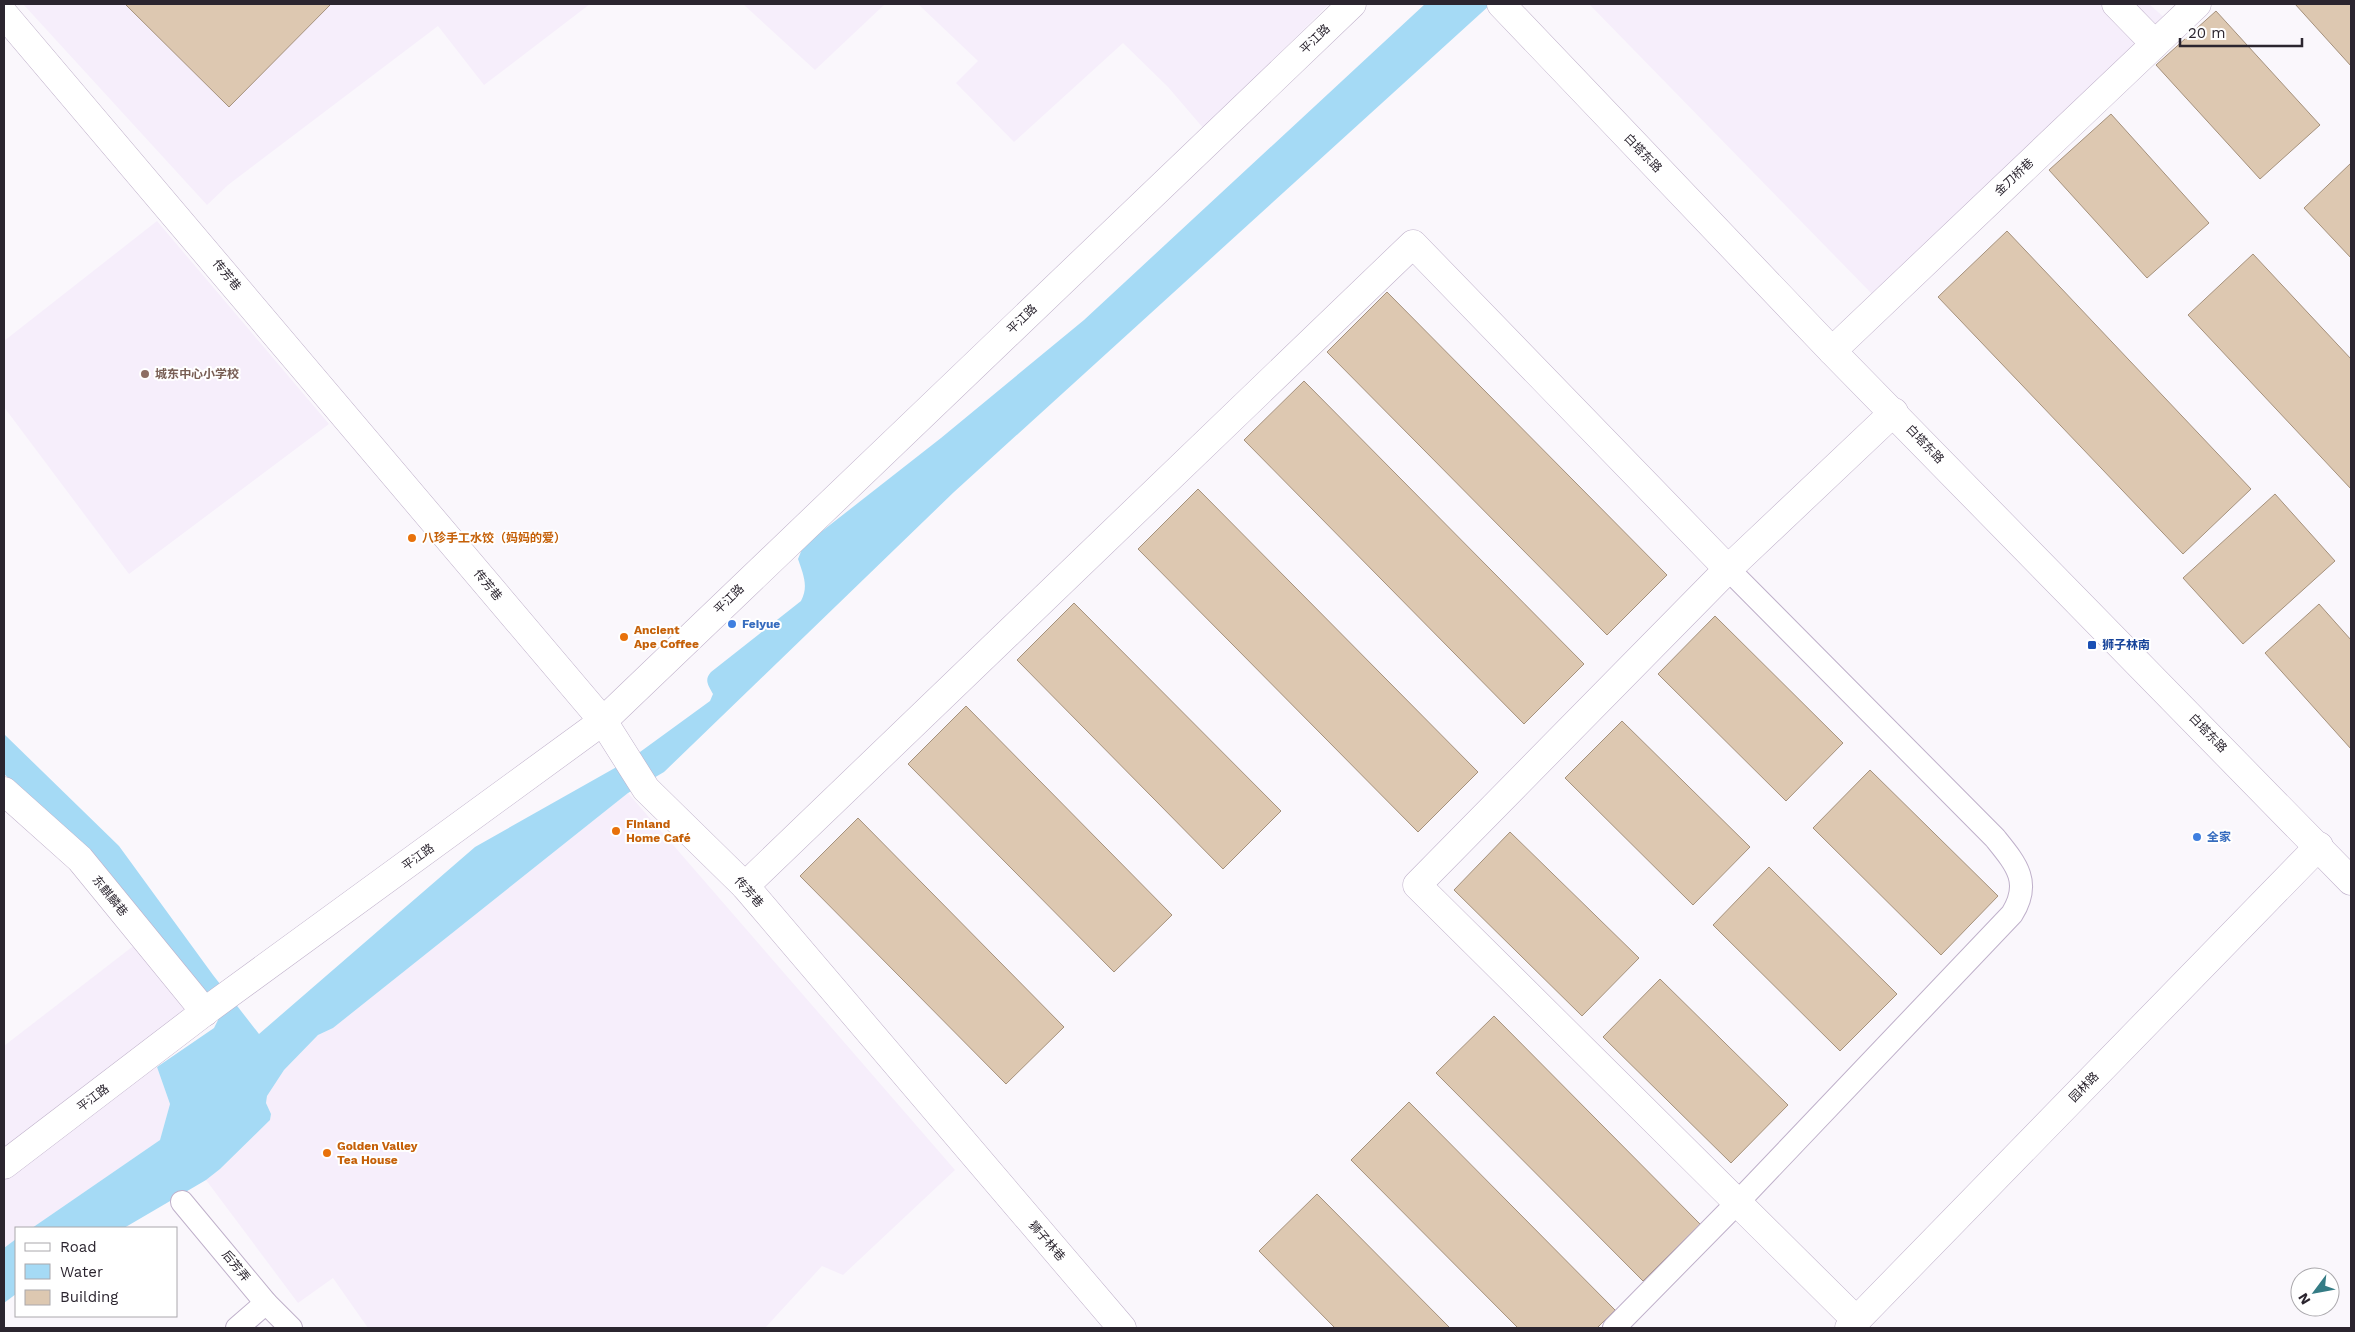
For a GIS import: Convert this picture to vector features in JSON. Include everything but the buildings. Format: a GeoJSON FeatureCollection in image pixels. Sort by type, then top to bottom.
{"type":"FeatureCollection","features":[{"type":"Feature","properties":{"kind":"street","name":"平江路"},"geometry":{"type":"LineString","coordinates":[[4,1165],[206,1011],[603,721],[1352,4]]}},
{"type":"Feature","properties":{"kind":"street","name":"白塔东路"},"geometry":{"type":"LineString","coordinates":[[1501,4],[1832,351],[2319,846],[2351,881]]}},
{"type":"Feature","properties":{"kind":"street"},"geometry":{"type":"LineString","coordinates":[[2116,4],[2155,44]]}},
{"type":"Feature","properties":{"kind":"street","name":"金刀桥巷"},"geometry":{"type":"LineString","coordinates":[[1832,351],[2197,4]]}},
{"type":"Feature","properties":{"kind":"street","name":"传芳巷"},"geometry":{"type":"LineString","coordinates":[[4,14],[603,721],[646,790],[744,886],[972,1153]]}},
{"type":"Feature","properties":{"kind":"street"},"geometry":{"type":"LineString","coordinates":[[744,886],[1413,244],[1728,570]]}},
{"type":"Feature","properties":{"kind":"street"},"geometry":{"type":"LineString","coordinates":[[1853,1324],[1738,1202],[1417,885],[1728,570],[1894,412]]}},
{"type":"Feature","properties":{"kind":"street","name":"东麒麟巷"},"geometry":{"type":"LineString","coordinates":[[4,791],[80,859],[206,1011]]}},
{"type":"Feature","properties":{"kind":"street","name":"园林路"},"geometry":{"type":"LineString","coordinates":[[1853,1324],[2319,846]]}},
{"type":"Feature","properties":{"kind":"street","name":"狮子林巷"},"geometry":{"type":"LineString","coordinates":[[972,1153],[1122,1328]]}},
{"type":"Feature","properties":{"kind":"lane"},"geometry":{"type":"LineString","coordinates":[[1614,1328],[1738,1202],[2012,914],[2022,895],[2022,886],[2017,868],[1995,838],[1728,570]]}},
{"type":"Feature","properties":{"kind":"lane","name":"后芳弄"},"geometry":{"type":"LineString","coordinates":[[182,1202],[266,1303],[291,1328]]}},
{"type":"Feature","properties":{"kind":"lane"},"geometry":{"type":"LineString","coordinates":[[237,1328],[266,1303]]}},
{"type":"Feature","properties":{"kind":"shaded area"},"geometry":{"type":"Polygon","coordinates":[[[23,4],[590,4],[484,85],[438,26],[228,185],[207,205],[23,4]]]}},
{"type":"Feature","properties":{"kind":"shaded area"},"geometry":{"type":"Polygon","coordinates":[[[743,4],[885,4],[815,70],[743,4]]]}},
{"type":"Feature","properties":{"kind":"shaded area"},"geometry":{"type":"Polygon","coordinates":[[[918,4],[1329,4],[1204,129],[1168,87],[1123,43],[1014,142],[956,83],[978,61],[918,4]]]}},
{"type":"Feature","properties":{"kind":"shaded area"},"geometry":{"type":"Polygon","coordinates":[[[1589,4],[2149,4],[2167,20],[1872,294],[1589,4]]]}},
{"type":"Feature","properties":{"kind":"shaded area","name":"城东中心小学校"},"geometry":{"type":"Polygon","coordinates":[[[157,221],[329,424],[129,574],[4,407],[4,341],[157,221]]]}},
{"type":"Feature","properties":{"kind":"shaded area"},"geometry":{"type":"Polygon","coordinates":[[[628,793],[955,1170],[843,1275],[822,1266],[765,1328],[368,1328],[333,1278],[298,1303],[206,1180],[220,1169],[270,1120],[271,1114],[266,1103],[267,1096],[284,1070],[318,1035],[333,1028],[628,793]]]}},
{"type":"Feature","properties":{"kind":"shaded area"},"geometry":{"type":"Polygon","coordinates":[[[136,944],[195,1010],[4,1149],[4,1046],[136,944]]]}},
{"type":"Feature","properties":{"kind":"shaded area"},"geometry":{"type":"Polygon","coordinates":[[[157,1067],[170,1104],[160,1140],[33,1227],[15,1227],[15,1240],[4,1248],[4,1180],[147,1072],[157,1067]]]}},
{"type":"Feature","properties":{"kind":"water"},"geometry":{"type":"Polygon","coordinates":[[[1425,4],[1491,4],[954,492],[664,772],[628,793],[333,1028],[318,1035],[284,1070],[267,1096],[266,1103],[271,1114],[270,1120],[220,1169],[206,1180],[126,1227],[33,1227],[160,1140],[170,1104],[157,1067],[214,1028],[218,1020],[196,990],[21,789],[4,774],[4,734],[119,846],[213,975],[259,1034],[475,847],[629,760],[710,701],[713,694],[707,680],[711,672],[801,601],[805,585],[798,559],[802,549],[1084,320],[1425,4]]]}},
{"type":"Feature","properties":{"kind":"water"},"geometry":{"type":"Polygon","coordinates":[[[15,1240],[15,1295],[4,1303],[4,1248],[15,1240]]]}},
{"type":"Feature","properties":{"kind":"place","name":"城东中心小学校"},"geometry":{"type":"Point","coordinates":[145,374]}},
{"type":"Feature","properties":{"kind":"place","name":"八珍手工水饺（妈妈的爱）"},"geometry":{"type":"Point","coordinates":[412,538]}},
{"type":"Feature","properties":{"kind":"place","name":"Feiyue"},"geometry":{"type":"Point","coordinates":[732,624]}},
{"type":"Feature","properties":{"kind":"place","name":"Ancient Ape Coffee"},"geometry":{"type":"Point","coordinates":[624,637]}},
{"type":"Feature","properties":{"kind":"place","name":"狮子林南"},"geometry":{"type":"Point","coordinates":[2092,645]}},
{"type":"Feature","properties":{"kind":"place","name":"Finland Home Café"},"geometry":{"type":"Point","coordinates":[616,831]}},
{"type":"Feature","properties":{"kind":"place","name":"全家"},"geometry":{"type":"Point","coordinates":[2197,837]}},
{"type":"Feature","properties":{"kind":"place","name":"Golden Valley Tea House"},"geometry":{"type":"Point","coordinates":[327,1153]}}]}
